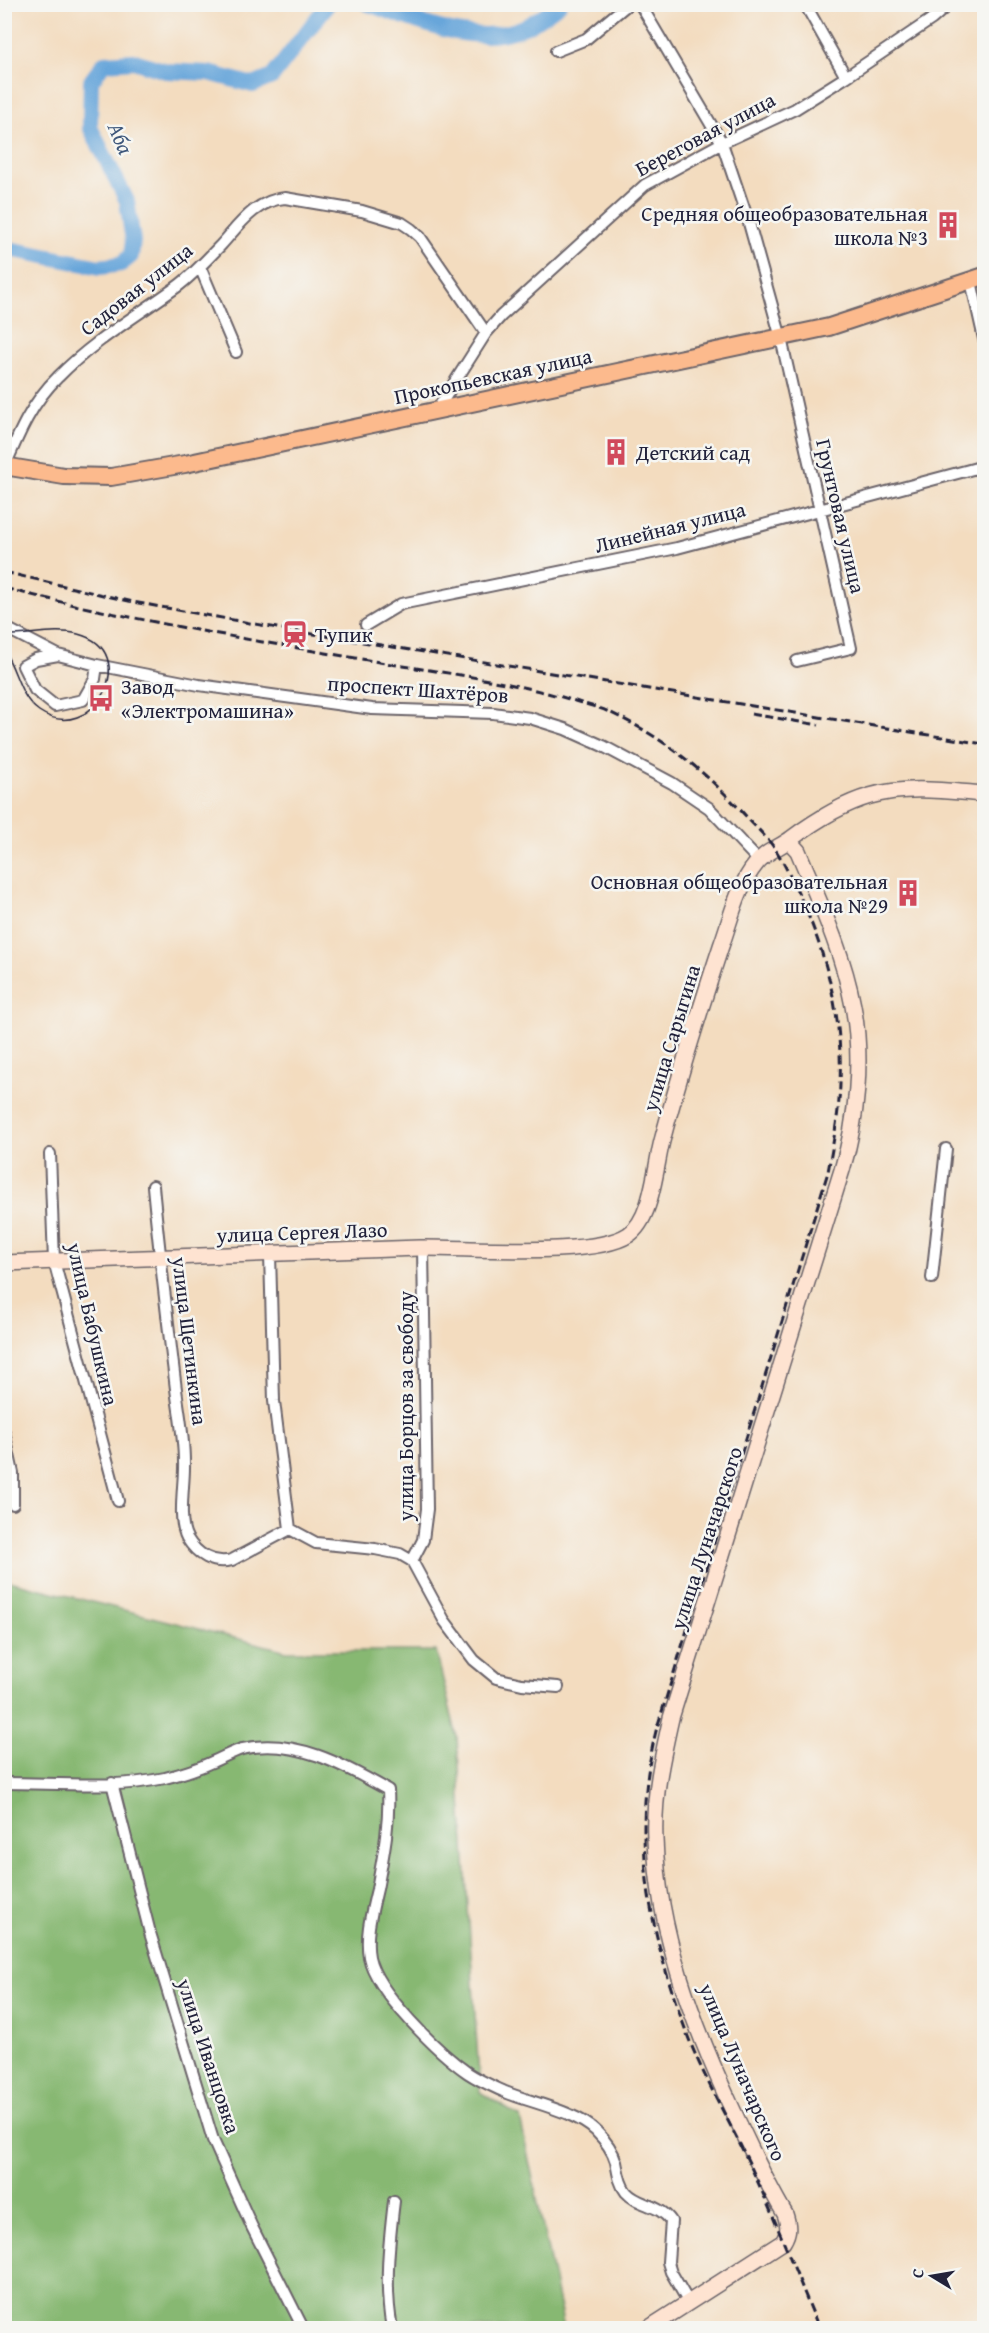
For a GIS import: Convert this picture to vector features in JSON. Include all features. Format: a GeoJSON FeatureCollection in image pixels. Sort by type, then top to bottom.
{"type":"FeatureCollection","features":[{"type":"Feature","properties":{"kind":"main road","name":"Прокопьевская улица"},"geometry":{"type":"LineString","coordinates":[[5,466],[64,476],[111,477],[185,464],[781,339],[829,327],[978,279]]}},
{"type":"Feature","properties":{"kind":"main road","name":"улица Сарыгина"},"geometry":{"type":"LineString","coordinates":[[601,1245],[630,1234],[642,1222],[662,1141],[716,963],[740,892],[758,860],[807,827],[869,796],[892,791],[984,794]]}},
{"type":"Feature","properties":{"kind":"main road","name":"улица Луначарского"},"geometry":{"type":"LineString","coordinates":[[689,2303],[783,2242],[788,2234],[785,2214],[745,2136],[711,2061],[681,1979],[665,1927],[657,1872],[655,1806],[671,1718],[839,1182],[855,1112],[857,1044],[853,1007],[837,948],[798,851],[789,841]]}},
{"type":"Feature","properties":{"kind":"main road","name":"улица Сергея Лазо"},"geometry":{"type":"LineString","coordinates":[[4,1263],[423,1248],[550,1249],[601,1245]]}},
{"type":"Feature","properties":{"kind":"main road"},"geometry":{"type":"LineString","coordinates":[[649,2328],[689,2303]]}},
{"type":"Feature","properties":{"kind":"street"},"geometry":{"type":"LineString","coordinates":[[556,51],[586,39],[628,4]]}},
{"type":"Feature","properties":{"kind":"street","name":"Грунтовая улица"},"geometry":{"type":"LineString","coordinates":[[640,4],[722,143],[749,223],[781,339],[851,648],[797,661]]}},
{"type":"Feature","properties":{"kind":"street"},"geometry":{"type":"LineString","coordinates":[[805,4],[846,77]]}},
{"type":"Feature","properties":{"kind":"street","name":"Береговая улица"},"geometry":{"type":"LineString","coordinates":[[437,410],[486,333],[501,316],[645,185],[722,143],[795,109],[932,19],[949,4]]}},
{"type":"Feature","properties":{"kind":"street","name":"Садовая улица"},"geometry":{"type":"LineString","coordinates":[[5,466],[32,407],[58,376],[122,324],[179,285],[200,267],[260,205],[273,199],[285,198],[362,211],[402,223],[420,237],[486,333]]}},
{"type":"Feature","properties":{"kind":"street"},"geometry":{"type":"LineString","coordinates":[[200,267],[236,352]]}},
{"type":"Feature","properties":{"kind":"street"},"geometry":{"type":"LineString","coordinates":[[978,279],[984,339]]}},
{"type":"Feature","properties":{"kind":"street","name":"Линейная улица"},"geometry":{"type":"LineString","coordinates":[[366,625],[401,604],[677,548],[984,466]]}},
{"type":"Feature","properties":{"kind":"street","name":"проспект Шахтёров"},"geometry":{"type":"LineString","coordinates":[[4,627],[58,655],[199,685],[372,709],[493,712],[530,718],[565,729],[603,746],[672,783],[709,808],[758,860]]}},
{"type":"Feature","properties":{"kind":"street"},"geometry":{"type":"LineString","coordinates":[[58,655],[36,659],[23,666],[35,690],[55,706],[83,700],[95,680],[97,665]]}},
{"type":"Feature","properties":{"kind":"street"},"geometry":{"type":"LineString","coordinates":[[932,1278],[946,1149]]}},
{"type":"Feature","properties":{"kind":"street","name":"улица Бабушкина"},"geometry":{"type":"LineString","coordinates":[[50,1154],[54,1261],[118,1501]]}},
{"type":"Feature","properties":{"kind":"street","name":"улица Щетинкина"},"geometry":{"type":"LineString","coordinates":[[153,1186],[159,1257],[184,1446],[182,1521],[186,1537],[197,1551],[212,1561],[222,1563],[290,1529]]}},
{"type":"Feature","properties":{"kind":"street","name":"улица Борцов за свободу"},"geometry":{"type":"LineString","coordinates":[[412,1561],[423,1540],[426,1526],[423,1248]]}},
{"type":"Feature","properties":{"kind":"street"},"geometry":{"type":"LineString","coordinates":[[270,1254],[274,1401],[290,1529],[316,1543],[375,1549],[400,1554],[412,1561],[444,1620],[474,1660],[496,1678],[522,1684],[558,1687]]}},
{"type":"Feature","properties":{"kind":"street"},"geometry":{"type":"LineString","coordinates":[[4,1432],[13,1473],[13,1504]]}},
{"type":"Feature","properties":{"kind":"street"},"geometry":{"type":"LineString","coordinates":[[4,1784],[112,1784],[164,1778],[197,1769],[241,1749],[273,1746],[299,1749],[323,1757],[388,1790],[389,1812],[385,1844],[369,1927],[369,1957],[378,1978],[394,2002],[440,2051],[468,2073],[507,2093],[575,2118],[596,2131],[612,2151],[626,2192],[661,2210],[671,2221],[668,2262],[671,2272],[689,2303]]}},
{"type":"Feature","properties":{"kind":"street","name":"улица Иванцовка"},"geometry":{"type":"LineString","coordinates":[[112,1784],[150,1933],[213,2140],[252,2227],[303,2328]]}},
{"type":"Feature","properties":{"kind":"street"},"geometry":{"type":"LineString","coordinates":[[392,2328],[388,2308],[388,2286],[389,2241],[394,2201]]}},
{"type":"Feature","properties":{"kind":"green space"},"geometry":{"type":"Polygon","coordinates":[[[5,1580],[287,1651],[436,1651],[457,1737],[480,2092],[520,2117],[564,2328],[5,2328],[5,1580]]]}},
{"type":"Feature","properties":{"kind":"waterway","name":"Аба"},"geometry":{"type":"LineString","coordinates":[[4,248],[100,267],[121,264],[131,256],[133,241],[127,201],[90,127],[91,81],[104,63],[134,61],[166,71],[209,73],[253,85],[272,77],[328,4]]}},
{"type":"Feature","properties":{"kind":"waterway","name":"Аба"},"geometry":{"type":"LineString","coordinates":[[368,4],[445,30],[486,35],[505,33],[524,27],[559,4]]}},
{"type":"Feature","properties":{"kind":"tram line"},"geometry":{"type":"LineString","coordinates":[[4,635],[69,632],[97,644],[107,658],[109,676],[104,693],[92,707],[77,717],[59,719],[39,711],[27,698],[4,651]]}},
{"type":"Feature","properties":{"kind":"railway"},"geometry":{"type":"LineString","coordinates":[[4,572],[133,602],[283,629],[984,744]]}},
{"type":"Feature","properties":{"kind":"railway"},"geometry":{"type":"LineString","coordinates":[[4,588],[100,611],[197,630],[507,684],[552,694],[605,710],[630,722],[668,746],[721,790],[770,842],[781,858],[806,909],[823,957],[835,1007],[840,1058],[836,1128],[828,1172],[656,1731],[648,1771],[644,1847],[654,1922],[662,1959],[687,2034],[759,2185],[819,2328]]}},
{"type":"Feature","properties":{"kind":"railway"},"geometry":{"type":"LineString","coordinates":[[751,714],[819,725]]}},
{"type":"Feature","properties":{"kind":"place","name":"Средняя общеобразовательная школа №3"},"geometry":{"type":"Point","coordinates":[948,225]}},
{"type":"Feature","properties":{"kind":"place","name":"Детский сад"},"geometry":{"type":"Point","coordinates":[616,452]}},
{"type":"Feature","properties":{"kind":"place","name":"Тупик"},"geometry":{"type":"Point","coordinates":[295,634]}},
{"type":"Feature","properties":{"kind":"place","name":"Завод «Электромашина»"},"geometry":{"type":"Point","coordinates":[101,698]}},
{"type":"Feature","properties":{"kind":"place","name":"Основная общеобразовательная школа №29"},"geometry":{"type":"Point","coordinates":[908,893]}}]}
